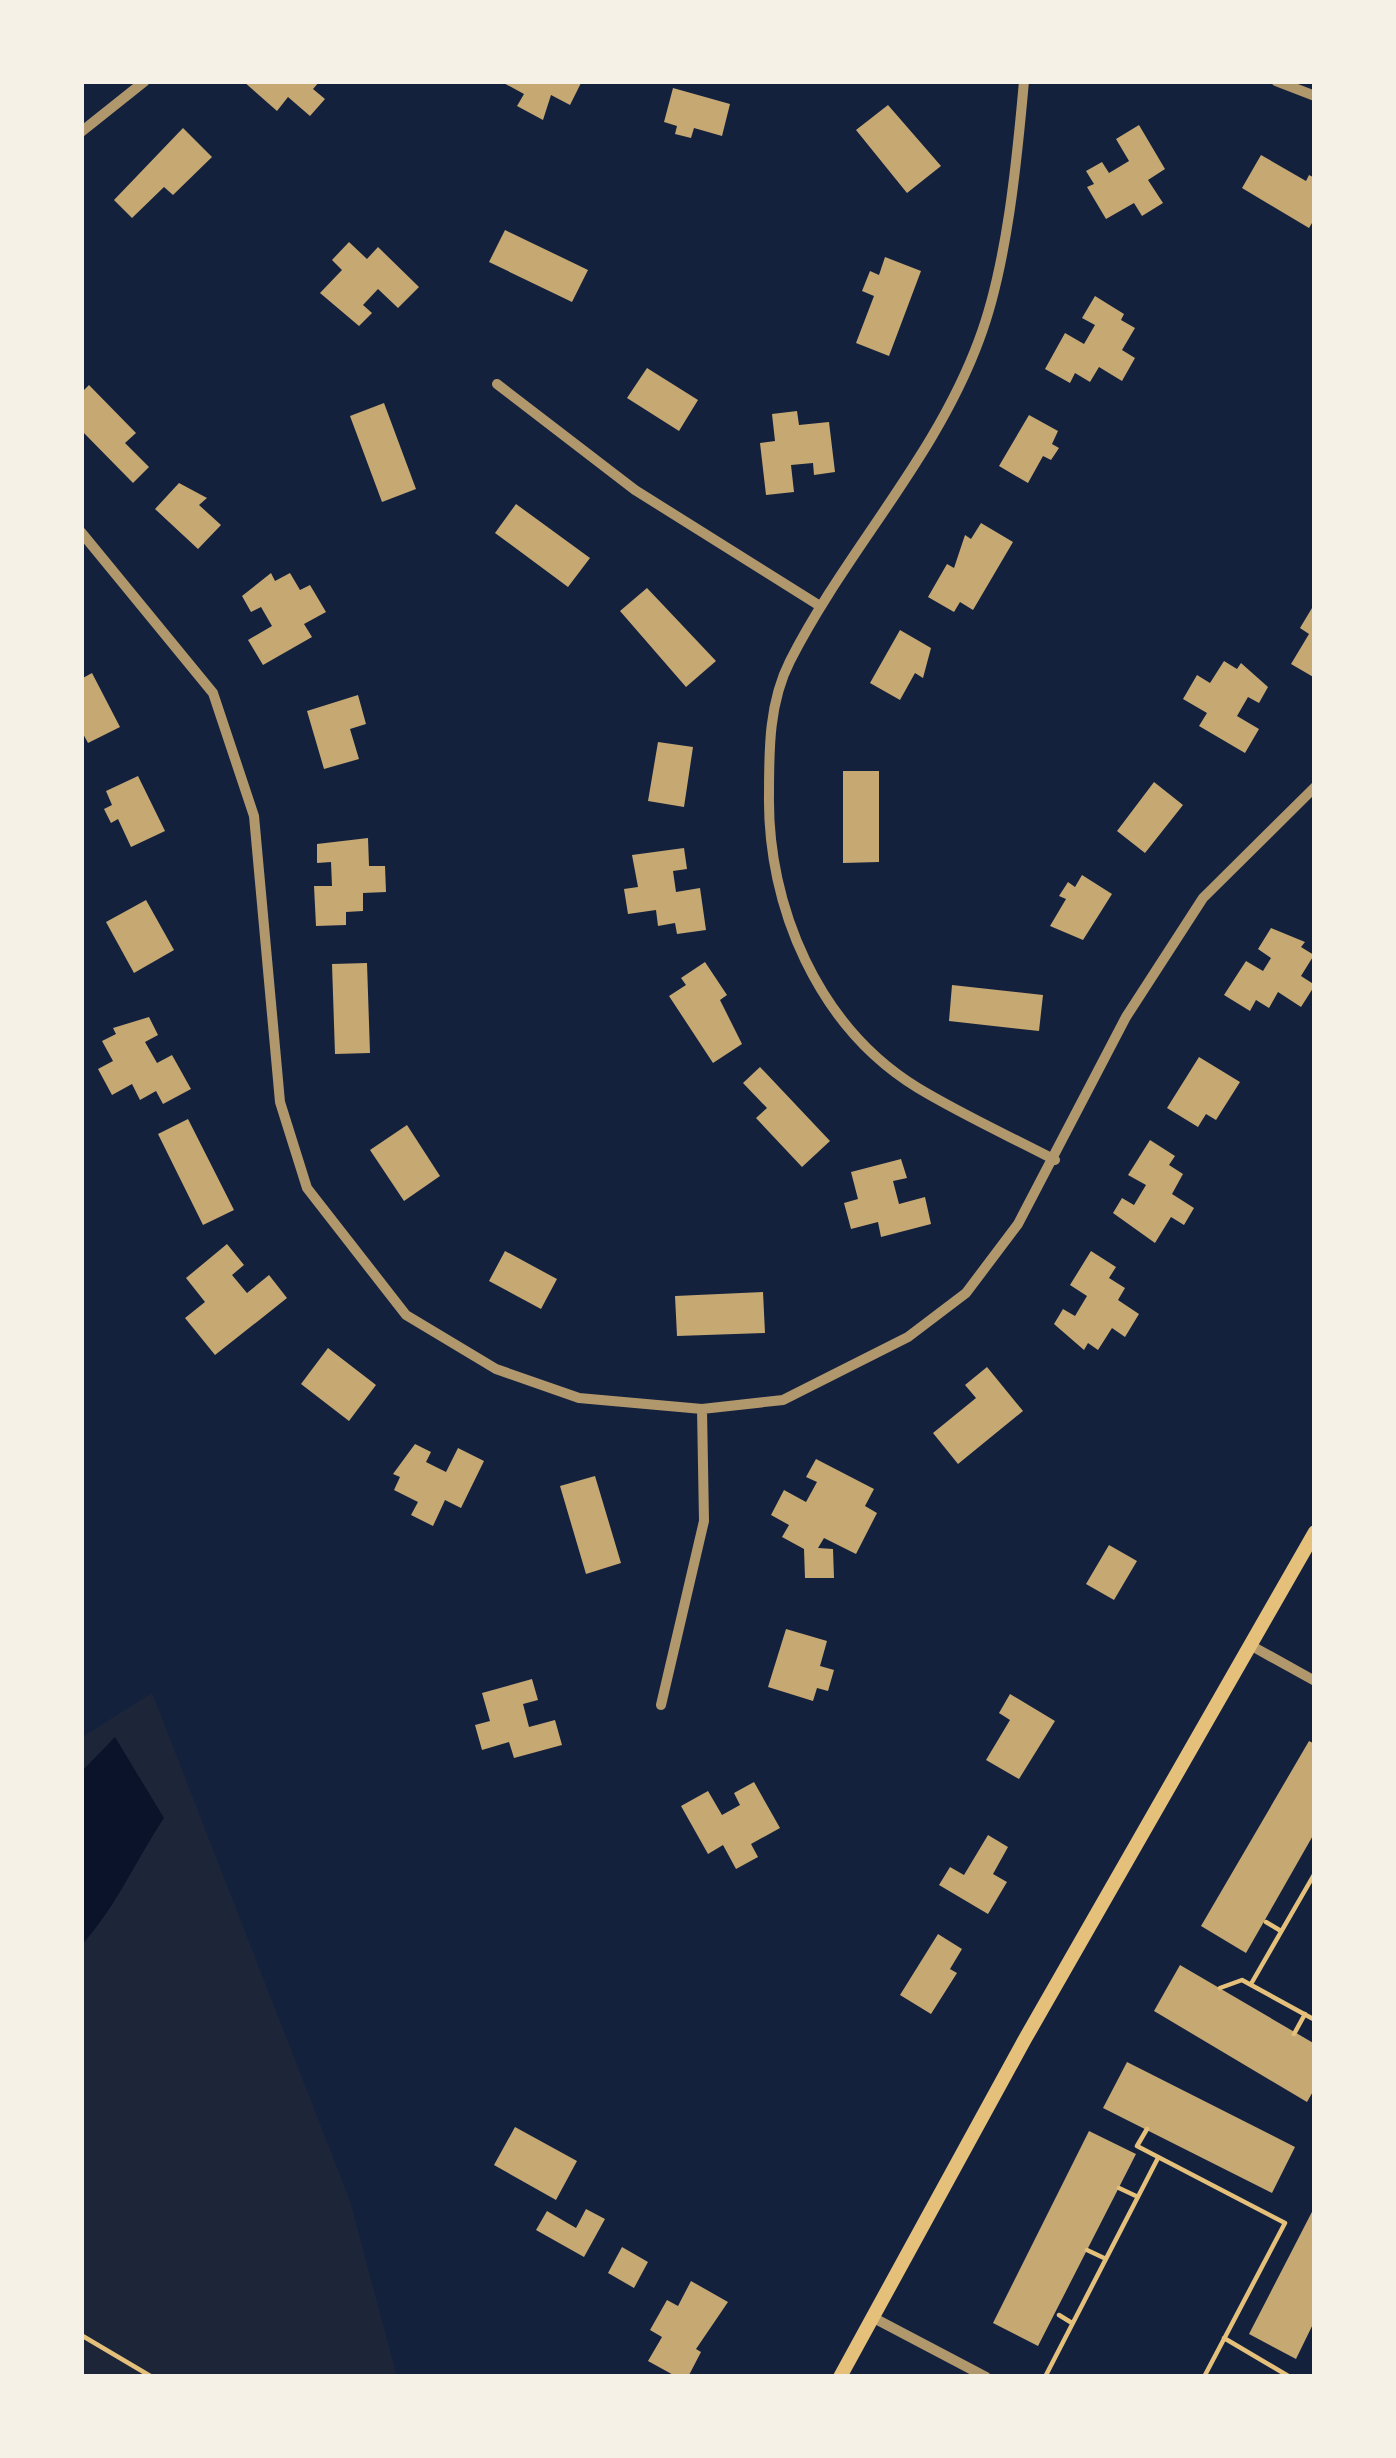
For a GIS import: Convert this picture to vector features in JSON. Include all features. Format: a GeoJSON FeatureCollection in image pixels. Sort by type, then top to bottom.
{"type":"FeatureCollection","features":[{"type":"Feature","properties":{"kind":"main road"},"geometry":{"type":"LineString","coordinates":[[840,2377],[1315,1532]]}},
{"type":"Feature","properties":{"kind":"street"},"geometry":{"type":"LineString","coordinates":[[81,132],[145,81]]}},
{"type":"Feature","properties":{"kind":"street"},"geometry":{"type":"LineString","coordinates":[[1024,81],[1016,174],[980,338],[919,464],[820,606],[787,667],[770,727],[773,880],[790,934],[857,1039],[915,1086],[1054,1160]]}},
{"type":"Feature","properties":{"kind":"street"},"geometry":{"type":"LineString","coordinates":[[1276,81],[1315,96]]}},
{"type":"Feature","properties":{"kind":"street"},"geometry":{"type":"LineString","coordinates":[[497,384],[635,490],[820,606]]}},
{"type":"Feature","properties":{"kind":"street"},"geometry":{"type":"LineString","coordinates":[[81,532],[213,693],[254,816],[280,1102],[307,1188],[406,1315],[496,1369],[579,1398],[702,1409],[783,1400],[908,1337],[966,1293],[1018,1224],[1126,1017],[1203,898],[1315,787]]}},
{"type":"Feature","properties":{"kind":"street"},"geometry":{"type":"LineString","coordinates":[[661,1705],[704,1521],[702,1409]]}},
{"type":"Feature","properties":{"kind":"street"},"geometry":{"type":"LineString","coordinates":[[1250,1645],[1315,1681]]}},
{"type":"Feature","properties":{"kind":"street"},"geometry":{"type":"LineString","coordinates":[[872,2317],[986,2377]]}},
{"type":"Feature","properties":{"kind":"path"},"geometry":{"type":"LineString","coordinates":[[1251,1984],[1315,1873]]}},
{"type":"Feature","properties":{"kind":"path"},"geometry":{"type":"LineString","coordinates":[[1266,1922],[1281,1931]]}},
{"type":"Feature","properties":{"kind":"path"},"geometry":{"type":"LineString","coordinates":[[1220,1988],[1230,1980],[1251,1984],[1315,2020]]}},
{"type":"Feature","properties":{"kind":"path"},"geometry":{"type":"LineString","coordinates":[[1294,2034],[1305,2014]]}},
{"type":"Feature","properties":{"kind":"path"},"geometry":{"type":"LineString","coordinates":[[1147,2129],[1137,2146],[1285,2223],[1204,2377]]}},
{"type":"Feature","properties":{"kind":"path"},"geometry":{"type":"LineString","coordinates":[[1045,2377],[1158,2157]]}},
{"type":"Feature","properties":{"kind":"path"},"geometry":{"type":"LineString","coordinates":[[1120,2188],[1137,2197]]}},
{"type":"Feature","properties":{"kind":"path"},"geometry":{"type":"LineString","coordinates":[[1088,2250],[1106,2259]]}},
{"type":"Feature","properties":{"kind":"path"},"geometry":{"type":"LineString","coordinates":[[1252,2285],[1266,2291]]}},
{"type":"Feature","properties":{"kind":"path"},"geometry":{"type":"LineString","coordinates":[[1058,2315],[1072,2323]]}},
{"type":"Feature","properties":{"kind":"path"},"geometry":{"type":"LineString","coordinates":[[81,2335],[152,2377]]}},
{"type":"Feature","properties":{"kind":"path"},"geometry":{"type":"LineString","coordinates":[[1224,2338],[1290,2377]]}},
{"type":"Feature","properties":{"kind":"shaded area"},"geometry":{"type":"Polygon","coordinates":[[[152,1693],[350,2201],[397,2377],[81,2377],[81,1738],[152,1693]]]}},
{"type":"Feature","properties":{"kind":"shaded area"},"geometry":{"type":"Polygon","coordinates":[[[115,1737],[164,1818],[81,1946],[81,1772],[115,1737]]]}},
{"type":"Feature","properties":{"kind":"building"},"geometry":{"type":"Polygon","coordinates":[[[243,81],[320,81],[313,89],[325,99],[310,116],[288,97],[277,111],[243,81]]]}},
{"type":"Feature","properties":{"kind":"building"},"geometry":{"type":"Polygon","coordinates":[[[500,81],[582,81],[570,105],[551,95],[543,120],[517,106],[524,94],[500,81]]]}},
{"type":"Feature","properties":{"kind":"building"},"geometry":{"type":"Polygon","coordinates":[[[673,88],[730,104],[722,136],[694,128],[691,138],[675,134],[677,126],[664,122],[673,88]]]}},
{"type":"Feature","properties":{"kind":"building"},"geometry":{"type":"Polygon","coordinates":[[[888,105],[941,166],[907,193],[856,130],[888,105]]]}},
{"type":"Feature","properties":{"kind":"building"},"geometry":{"type":"Polygon","coordinates":[[[1139,125],[1165,169],[1148,180],[1163,203],[1142,216],[1134,203],[1106,219],[1087,187],[1094,184],[1086,171],[1102,162],[1109,173],[1129,161],[1116,139],[1139,125]]]}},
{"type":"Feature","properties":{"kind":"building"},"geometry":{"type":"Polygon","coordinates":[[[183,128],[212,157],[173,195],[164,187],[132,218],[114,200],[183,128]]]}},
{"type":"Feature","properties":{"kind":"building"},"geometry":{"type":"Polygon","coordinates":[[[1261,155],[1306,181],[1309,175],[1315,178],[1315,218],[1309,228],[1242,188],[1261,155]]]}},
{"type":"Feature","properties":{"kind":"building"},"geometry":{"type":"Polygon","coordinates":[[[505,230],[588,270],[572,302],[489,262],[505,230]]]}},
{"type":"Feature","properties":{"kind":"building"},"geometry":{"type":"Polygon","coordinates":[[[349,242],[367,259],[378,247],[419,287],[398,308],[378,289],[363,305],[372,313],[359,326],[320,293],[342,270],[332,260],[349,242]]]}},
{"type":"Feature","properties":{"kind":"building"},"geometry":{"type":"Polygon","coordinates":[[[885,257],[921,271],[889,356],[856,343],[874,296],[862,291],[870,271],[879,275],[885,257]]]}},
{"type":"Feature","properties":{"kind":"building"},"geometry":{"type":"Polygon","coordinates":[[[1095,296],[1124,314],[1121,320],[1135,328],[1122,350],[1135,358],[1122,381],[1099,367],[1090,382],[1075,373],[1070,383],[1045,369],[1065,333],[1084,344],[1095,325],[1082,318],[1095,296]]]}},
{"type":"Feature","properties":{"kind":"building"},"geometry":{"type":"Polygon","coordinates":[[[647,368],[698,400],[679,431],[627,398],[647,368]]]}},
{"type":"Feature","properties":{"kind":"building"},"geometry":{"type":"Polygon","coordinates":[[[89,385],[136,433],[125,443],[149,467],[133,483],[81,430],[81,393],[89,385]]]}},
{"type":"Feature","properties":{"kind":"building"},"geometry":{"type":"Polygon","coordinates":[[[384,403],[416,489],[382,502],[350,416],[384,403]]]}},
{"type":"Feature","properties":{"kind":"building"},"geometry":{"type":"Polygon","coordinates":[[[797,411],[799,425],[829,422],[835,472],[814,475],[813,463],[791,465],[794,492],[766,495],[760,443],[775,441],[772,414],[797,411]]]}},
{"type":"Feature","properties":{"kind":"building"},"geometry":{"type":"Polygon","coordinates":[[[1029,415],[1058,431],[1052,444],[1059,448],[1051,460],[1043,456],[1028,483],[999,466],[1029,415]]]}},
{"type":"Feature","properties":{"kind":"building"},"geometry":{"type":"Polygon","coordinates":[[[179,483],[207,498],[199,505],[221,525],[198,549],[155,509],[179,483]]]}},
{"type":"Feature","properties":{"kind":"building"},"geometry":{"type":"Polygon","coordinates":[[[516,504],[590,558],[568,587],[495,533],[516,504]]]}},
{"type":"Feature","properties":{"kind":"building"},"geometry":{"type":"Polygon","coordinates":[[[981,523],[1013,542],[973,610],[960,602],[954,612],[928,597],[947,564],[954,568],[965,535],[971,539],[981,523]]]}},
{"type":"Feature","properties":{"kind":"building"},"geometry":{"type":"Polygon","coordinates":[[[271,573],[275,581],[290,573],[300,590],[310,585],[326,612],[304,624],[312,637],[263,665],[248,640],[272,626],[261,607],[251,612],[242,596],[271,573]]]}},
{"type":"Feature","properties":{"kind":"building"},"geometry":{"type":"Polygon","coordinates":[[[647,588],[716,661],[686,687],[620,611],[647,588]]]}},
{"type":"Feature","properties":{"kind":"building"},"geometry":{"type":"Polygon","coordinates":[[[1315,603],[1315,678],[1291,664],[1309,634],[1300,628],[1315,603]]]}},
{"type":"Feature","properties":{"kind":"building"},"geometry":{"type":"Polygon","coordinates":[[[900,630],[931,648],[923,678],[915,673],[900,700],[870,683],[900,630]]]}},
{"type":"Feature","properties":{"kind":"building"},"geometry":{"type":"Polygon","coordinates":[[[1224,661],[1237,669],[1241,663],[1268,687],[1259,703],[1248,697],[1237,716],[1259,729],[1245,753],[1199,726],[1207,713],[1183,699],[1197,675],[1210,683],[1224,661]]]}},
{"type":"Feature","properties":{"kind":"building"},"geometry":{"type":"Polygon","coordinates":[[[92,673],[120,727],[88,743],[81,730],[81,679],[92,673]]]}},
{"type":"Feature","properties":{"kind":"building"},"geometry":{"type":"Polygon","coordinates":[[[358,695],[366,724],[350,729],[359,759],[324,769],[307,711],[358,695]]]}},
{"type":"Feature","properties":{"kind":"building"},"geometry":{"type":"Polygon","coordinates":[[[658,742],[693,747],[684,807],[648,801],[658,742]]]}},
{"type":"Feature","properties":{"kind":"building"},"geometry":{"type":"Polygon","coordinates":[[[843,771],[879,771],[879,862],[843,863],[843,771]]]}},
{"type":"Feature","properties":{"kind":"building"},"geometry":{"type":"Polygon","coordinates":[[[138,776],[165,831],[131,847],[118,819],[111,823],[104,809],[112,805],[106,791],[138,776]]]}},
{"type":"Feature","properties":{"kind":"building"},"geometry":{"type":"Polygon","coordinates":[[[1154,782],[1183,805],[1145,853],[1117,831],[1154,782]]]}},
{"type":"Feature","properties":{"kind":"building"},"geometry":{"type":"Polygon","coordinates":[[[368,838],[369,866],[385,866],[386,892],[363,893],[363,911],[346,912],[346,925],[316,926],[314,886],[332,886],[331,862],[317,863],[317,844],[368,838]]]}},
{"type":"Feature","properties":{"kind":"building"},"geometry":{"type":"Polygon","coordinates":[[[684,848],[687,869],[673,871],[676,892],[700,888],[706,930],[677,934],[675,923],[658,926],[656,910],[628,914],[624,889],[638,887],[632,855],[684,848]]]}},
{"type":"Feature","properties":{"kind":"building"},"geometry":{"type":"Polygon","coordinates":[[[1082,875],[1112,894],[1083,940],[1050,926],[1066,899],[1059,896],[1068,882],[1075,887],[1082,875]]]}},
{"type":"Feature","properties":{"kind":"building"},"geometry":{"type":"Polygon","coordinates":[[[146,900],[174,950],[134,973],[106,922],[146,900]]]}},
{"type":"Feature","properties":{"kind":"building"},"geometry":{"type":"Polygon","coordinates":[[[1271,928],[1305,942],[1301,947],[1314,955],[1301,976],[1315,985],[1301,1007],[1278,992],[1269,1008],[1256,1000],[1250,1011],[1224,995],[1246,961],[1263,971],[1271,958],[1258,949],[1271,928]]]}},
{"type":"Feature","properties":{"kind":"building"},"geometry":{"type":"Polygon","coordinates":[[[705,962],[727,995],[720,1000],[742,1044],[713,1063],[669,996],[686,985],[681,978],[705,962]]]}},
{"type":"Feature","properties":{"kind":"building"},"geometry":{"type":"Polygon","coordinates":[[[367,963],[370,1053],[335,1054],[332,964],[367,963]]]}},
{"type":"Feature","properties":{"kind":"building"},"geometry":{"type":"Polygon","coordinates":[[[952,985],[1043,995],[1039,1031],[949,1021],[952,985]]]}},
{"type":"Feature","properties":{"kind":"building"},"geometry":{"type":"Polygon","coordinates":[[[149,1017],[158,1035],[145,1042],[157,1063],[172,1055],[191,1089],[163,1104],[156,1091],[140,1100],[132,1084],[112,1095],[98,1069],[113,1061],[102,1041],[116,1034],[113,1028],[149,1017]]]}},
{"type":"Feature","properties":{"kind":"building"},"geometry":{"type":"Polygon","coordinates":[[[1199,1057],[1240,1082],[1216,1120],[1206,1114],[1198,1127],[1167,1108],[1199,1057]]]}},
{"type":"Feature","properties":{"kind":"building"},"geometry":{"type":"Polygon","coordinates":[[[760,1067],[830,1141],[802,1167],[756,1118],[767,1108],[743,1083],[760,1067]]]}},
{"type":"Feature","properties":{"kind":"building"},"geometry":{"type":"Polygon","coordinates":[[[188,1119],[234,1210],[203,1225],[158,1134],[188,1119]]]}},
{"type":"Feature","properties":{"kind":"building"},"geometry":{"type":"Polygon","coordinates":[[[407,1125],[440,1176],[404,1201],[370,1150],[407,1125]]]}},
{"type":"Feature","properties":{"kind":"building"},"geometry":{"type":"Polygon","coordinates":[[[1150,1140],[1175,1156],[1169,1165],[1183,1174],[1172,1194],[1194,1208],[1184,1225],[1171,1217],[1155,1243],[1113,1213],[1122,1198],[1134,1205],[1146,1185],[1128,1175],[1150,1140]]]}},
{"type":"Feature","properties":{"kind":"building"},"geometry":{"type":"Polygon","coordinates":[[[901,1159],[907,1178],[893,1181],[899,1204],[925,1197],[931,1224],[881,1237],[878,1222],[851,1229],[844,1203],[858,1199],[851,1172],[901,1159]]]}},
{"type":"Feature","properties":{"kind":"building"},"geometry":{"type":"Polygon","coordinates":[[[227,1244],[244,1265],[232,1275],[247,1293],[269,1275],[287,1298],[215,1355],[185,1318],[205,1302],[186,1278],[227,1244]]]}},
{"type":"Feature","properties":{"kind":"building"},"geometry":{"type":"Polygon","coordinates":[[[505,1251],[557,1279],[541,1309],[489,1281],[505,1251]]]}},
{"type":"Feature","properties":{"kind":"building"},"geometry":{"type":"Polygon","coordinates":[[[1091,1251],[1116,1267],[1109,1278],[1125,1288],[1118,1300],[1139,1314],[1125,1337],[1112,1328],[1098,1350],[1088,1343],[1084,1350],[1054,1324],[1063,1309],[1075,1316],[1087,1296],[1070,1285],[1091,1251]]]}},
{"type":"Feature","properties":{"kind":"building"},"geometry":{"type":"Polygon","coordinates":[[[763,1292],[765,1333],[677,1336],[675,1296],[763,1292]]]}},
{"type":"Feature","properties":{"kind":"building"},"geometry":{"type":"Polygon","coordinates":[[[328,1348],[376,1385],[349,1421],[301,1384],[328,1348]]]}},
{"type":"Feature","properties":{"kind":"building"},"geometry":{"type":"Polygon","coordinates":[[[987,1367],[1023,1411],[958,1464],[933,1433],[976,1398],[965,1385],[987,1367]]]}},
{"type":"Feature","properties":{"kind":"building"},"geometry":{"type":"Polygon","coordinates":[[[415,1444],[431,1452],[426,1462],[446,1472],[458,1448],[484,1461],[461,1508],[445,1500],[433,1526],[411,1515],[418,1502],[394,1490],[400,1477],[393,1474],[415,1444]]]}},
{"type":"Feature","properties":{"kind":"building"},"geometry":{"type":"Polygon","coordinates":[[[816,1459],[874,1489],[865,1506],[877,1513],[856,1554],[824,1538],[818,1548],[833,1549],[834,1578],[805,1578],[804,1549],[782,1537],[789,1525],[771,1515],[784,1490],[806,1502],[817,1482],[806,1477],[816,1459]]]}},
{"type":"Feature","properties":{"kind":"building"},"geometry":{"type":"Polygon","coordinates":[[[595,1476],[621,1563],[586,1574],[560,1486],[595,1476]]]}},
{"type":"Feature","properties":{"kind":"building"},"geometry":{"type":"Polygon","coordinates":[[[1109,1545],[1137,1561],[1114,1600],[1086,1584],[1109,1545]]]}},
{"type":"Feature","properties":{"kind":"building"},"geometry":{"type":"Polygon","coordinates":[[[786,1629],[827,1641],[820,1666],[834,1670],[828,1691],[817,1688],[813,1701],[768,1687],[786,1629]]]}},
{"type":"Feature","properties":{"kind":"building"},"geometry":{"type":"Polygon","coordinates":[[[532,1679],[538,1700],[523,1704],[529,1727],[555,1720],[562,1745],[514,1758],[509,1742],[482,1750],[475,1725],[490,1721],[482,1693],[532,1679]]]}},
{"type":"Feature","properties":{"kind":"building"},"geometry":{"type":"Polygon","coordinates":[[[1010,1694],[1055,1721],[1019,1779],[986,1760],[1010,1720],[999,1713],[1010,1694]]]}},
{"type":"Feature","properties":{"kind":"building"},"geometry":{"type":"Polygon","coordinates":[[[1309,1741],[1315,1744],[1315,1832],[1246,1953],[1201,1926],[1309,1741]]]}},
{"type":"Feature","properties":{"kind":"building"},"geometry":{"type":"Polygon","coordinates":[[[754,1782],[780,1828],[751,1844],[758,1857],[736,1869],[723,1845],[708,1854],[681,1806],[708,1791],[722,1815],[740,1805],[734,1793],[754,1782]]]}},
{"type":"Feature","properties":{"kind":"building"},"geometry":{"type":"Polygon","coordinates":[[[988,1835],[1008,1847],[993,1874],[1007,1882],[988,1914],[939,1885],[950,1867],[964,1875],[988,1835]]]}},
{"type":"Feature","properties":{"kind":"building"},"geometry":{"type":"Polygon","coordinates":[[[938,1934],[962,1949],[950,1969],[957,1973],[931,2014],[900,1995],[938,1934]]]}},
{"type":"Feature","properties":{"kind":"building"},"geometry":{"type":"Polygon","coordinates":[[[1180,1965],[1315,2044],[1315,2088],[1307,2102],[1154,2011],[1180,1965]]]}},
{"type":"Feature","properties":{"kind":"building"},"geometry":{"type":"Polygon","coordinates":[[[1127,2062],[1295,2147],[1272,2193],[1103,2108],[1127,2062]]]}},
{"type":"Feature","properties":{"kind":"building"},"geometry":{"type":"Polygon","coordinates":[[[515,2127],[577,2161],[556,2200],[494,2165],[515,2127]]]}},
{"type":"Feature","properties":{"kind":"building"},"geometry":{"type":"Polygon","coordinates":[[[1089,2131],[1136,2154],[1038,2346],[993,2323],[1089,2131]]]}},
{"type":"Feature","properties":{"kind":"building"},"geometry":{"type":"Polygon","coordinates":[[[1315,2206],[1315,2320],[1296,2359],[1249,2334],[1315,2206]]]}},
{"type":"Feature","properties":{"kind":"building"},"geometry":{"type":"Polygon","coordinates":[[[586,2209],[605,2219],[584,2257],[536,2230],[547,2211],[576,2228],[586,2209]]]}},
{"type":"Feature","properties":{"kind":"building"},"geometry":{"type":"Polygon","coordinates":[[[622,2247],[648,2262],[634,2288],[608,2273],[622,2247]]]}},
{"type":"Feature","properties":{"kind":"building"},"geometry":{"type":"Polygon","coordinates":[[[691,2281],[728,2302],[696,2349],[701,2352],[688,2377],[677,2377],[648,2361],[662,2337],[650,2330],[667,2300],[678,2306],[691,2281]]]}}]}
